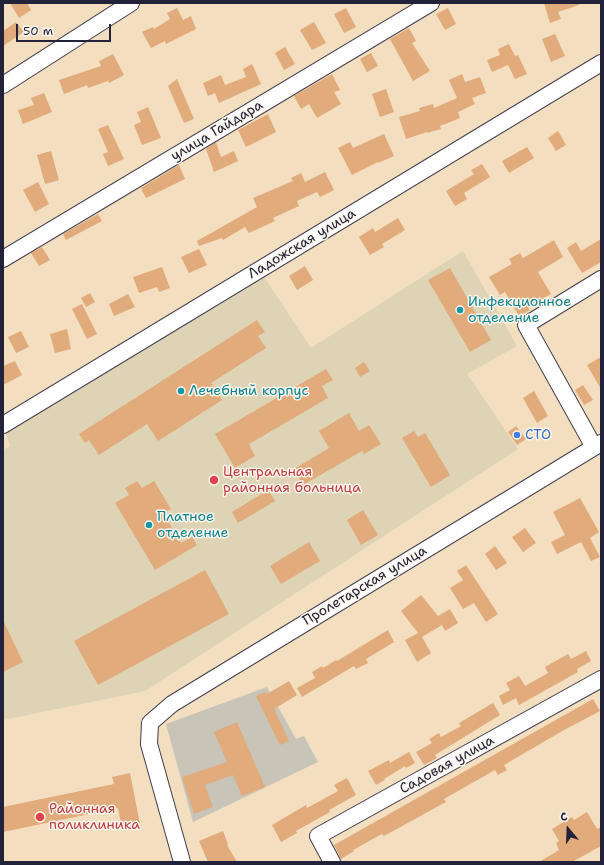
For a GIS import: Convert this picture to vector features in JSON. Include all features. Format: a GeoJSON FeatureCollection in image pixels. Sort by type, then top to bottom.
{"type":"FeatureCollection","features":[{"type":"Feature","properties":{"kind":"street"},"geometry":{"type":"LineString","coordinates":[[3,85],[131,3]]}},
{"type":"Feature","properties":{"kind":"street","name":"улица Гайдара"},"geometry":{"type":"LineString","coordinates":[[3,259],[431,3]]}},
{"type":"Feature","properties":{"kind":"street","name":"Ладожская улица"},"geometry":{"type":"LineString","coordinates":[[3,425],[601,63]]}},
{"type":"Feature","properties":{"kind":"street"},"geometry":{"type":"LineString","coordinates":[[598,445],[526,325],[601,279]]}},
{"type":"Feature","properties":{"kind":"street","name":"Пролетарская улица"},"geometry":{"type":"LineString","coordinates":[[182,862],[149,744],[150,723],[172,704],[598,445]]}},
{"type":"Feature","properties":{"kind":"street","name":"Садовая улица"},"geometry":{"type":"LineString","coordinates":[[332,862],[318,836],[601,679]]}},
{"type":"Feature","properties":{"kind":"shaded area"},"geometry":{"type":"Polygon","coordinates":[[[463,251],[517,346],[467,374],[518,449],[145,691],[3,720],[3,450],[10,446],[5,431],[262,274],[311,348],[463,251]]]}},
{"type":"Feature","properties":{"kind":"shaded area"},"geometry":{"type":"Polygon","coordinates":[[[267,687],[296,739],[304,736],[318,762],[193,822],[166,724],[267,687]]]}},
{"type":"Feature","properties":{"kind":"building"},"geometry":{"type":"Polygon","coordinates":[[[10,3],[27,3],[31,10],[19,18],[10,3]]]}},
{"type":"Feature","properties":{"kind":"building"},"geometry":{"type":"Polygon","coordinates":[[[544,3],[579,3],[579,5],[558,12],[561,19],[550,23],[544,3]]]}},
{"type":"Feature","properties":{"kind":"building"},"geometry":{"type":"Polygon","coordinates":[[[177,8],[183,20],[191,16],[196,29],[166,44],[165,41],[151,48],[142,32],[153,27],[154,29],[170,19],[167,13],[177,8]]]}},
{"type":"Feature","properties":{"kind":"building"},"geometry":{"type":"Polygon","coordinates":[[[346,8],[356,27],[344,33],[334,14],[346,8]]]}},
{"type":"Feature","properties":{"kind":"building"},"geometry":{"type":"Polygon","coordinates":[[[448,8],[456,24],[445,30],[436,14],[448,8]]]}},
{"type":"Feature","properties":{"kind":"building"},"geometry":{"type":"Polygon","coordinates":[[[16,22],[24,32],[3,46],[3,31],[16,22]]]}},
{"type":"Feature","properties":{"kind":"building"},"geometry":{"type":"Polygon","coordinates":[[[314,22],[326,43],[312,50],[300,30],[314,22]]]}},
{"type":"Feature","properties":{"kind":"building"},"geometry":{"type":"Polygon","coordinates":[[[409,28],[416,41],[412,43],[430,71],[413,81],[390,39],[409,28]]]}},
{"type":"Feature","properties":{"kind":"building"},"geometry":{"type":"Polygon","coordinates":[[[555,34],[565,56],[551,62],[542,39],[555,34]]]}},
{"type":"Feature","properties":{"kind":"building"},"geometry":{"type":"Polygon","coordinates":[[[509,44],[515,56],[518,55],[527,74],[515,79],[508,65],[492,72],[487,60],[500,55],[498,49],[509,44]]]}},
{"type":"Feature","properties":{"kind":"building"},"geometry":{"type":"Polygon","coordinates":[[[285,47],[295,64],[284,70],[275,53],[285,47]]]}},
{"type":"Feature","properties":{"kind":"building"},"geometry":{"type":"Polygon","coordinates":[[[371,53],[378,66],[367,72],[360,59],[371,53]]]}},
{"type":"Feature","properties":{"kind":"building"},"geometry":{"type":"Polygon","coordinates":[[[113,54],[124,75],[109,83],[108,81],[88,88],[87,85],[64,94],[59,80],[101,66],[99,61],[113,54]]]}},
{"type":"Feature","properties":{"kind":"building"},"geometry":{"type":"Polygon","coordinates":[[[252,64],[261,84],[219,103],[215,93],[208,96],[203,83],[221,75],[225,85],[246,77],[243,69],[252,64]]]}},
{"type":"Feature","properties":{"kind":"building"},"geometry":{"type":"Polygon","coordinates":[[[332,74],[340,90],[334,92],[341,104],[317,118],[309,104],[301,109],[294,96],[332,74]]]}},
{"type":"Feature","properties":{"kind":"building"},"geometry":{"type":"Polygon","coordinates":[[[462,74],[465,82],[480,77],[486,93],[472,98],[475,104],[458,112],[460,118],[440,126],[441,129],[406,139],[399,117],[420,111],[419,108],[433,104],[434,108],[457,98],[449,80],[462,74]]]}},
{"type":"Feature","properties":{"kind":"building"},"geometry":{"type":"Polygon","coordinates":[[[177,79],[194,119],[184,123],[168,86],[177,79]]]}},
{"type":"Feature","properties":{"kind":"building"},"geometry":{"type":"Polygon","coordinates":[[[386,89],[394,112],[380,117],[372,94],[386,89]]]}},
{"type":"Feature","properties":{"kind":"building"},"geometry":{"type":"Polygon","coordinates":[[[44,93],[52,112],[23,124],[18,110],[34,105],[31,98],[44,93]]]}},
{"type":"Feature","properties":{"kind":"building"},"geometry":{"type":"Polygon","coordinates":[[[148,107],[161,138],[142,145],[134,125],[141,122],[137,112],[148,107]]]}},
{"type":"Feature","properties":{"kind":"building"},"geometry":{"type":"Polygon","coordinates":[[[268,114],[276,132],[246,147],[238,130],[268,114]]]}},
{"type":"Feature","properties":{"kind":"building"},"geometry":{"type":"Polygon","coordinates":[[[108,125],[124,159],[108,166],[103,154],[108,152],[98,129],[108,125]]]}},
{"type":"Feature","properties":{"kind":"building"},"geometry":{"type":"Polygon","coordinates":[[[558,131],[566,145],[556,151],[548,138],[558,131]]]}},
{"type":"Feature","properties":{"kind":"building"},"geometry":{"type":"Polygon","coordinates":[[[384,134],[394,156],[352,175],[338,148],[350,142],[353,148],[384,134]]]}},
{"type":"Feature","properties":{"kind":"building"},"geometry":{"type":"Polygon","coordinates":[[[216,142],[221,157],[234,151],[238,161],[214,172],[206,149],[216,142]]]}},
{"type":"Feature","properties":{"kind":"building"},"geometry":{"type":"Polygon","coordinates":[[[527,147],[534,158],[509,173],[502,161],[527,147]]]}},
{"type":"Feature","properties":{"kind":"building"},"geometry":{"type":"Polygon","coordinates":[[[51,151],[59,180],[45,184],[37,155],[51,151]]]}},
{"type":"Feature","properties":{"kind":"building"},"geometry":{"type":"Polygon","coordinates":[[[482,164],[490,177],[464,193],[467,199],[455,206],[446,191],[474,174],[471,170],[482,164]]]}},
{"type":"Feature","properties":{"kind":"building"},"geometry":{"type":"Polygon","coordinates":[[[179,165],[185,179],[146,198],[141,188],[179,165]]]}},
{"type":"Feature","properties":{"kind":"building"},"geometry":{"type":"Polygon","coordinates":[[[325,172],[334,190],[320,197],[317,192],[297,201],[299,206],[273,218],[275,221],[249,233],[245,227],[223,240],[222,238],[199,246],[197,241],[257,207],[253,198],[293,181],[291,178],[301,173],[305,182],[325,172]]]}},
{"type":"Feature","properties":{"kind":"building"},"geometry":{"type":"Polygon","coordinates":[[[38,182],[49,204],[35,212],[23,190],[38,182]]]}},
{"type":"Feature","properties":{"kind":"building"},"geometry":{"type":"Polygon","coordinates":[[[98,214],[102,221],[66,240],[63,234],[98,214]]]}},
{"type":"Feature","properties":{"kind":"building"},"geometry":{"type":"Polygon","coordinates":[[[398,218],[405,230],[382,244],[384,247],[370,255],[359,237],[373,228],[375,232],[398,218]]]}},
{"type":"Feature","properties":{"kind":"building"},"geometry":{"type":"Polygon","coordinates":[[[601,239],[601,262],[582,273],[567,248],[576,242],[581,251],[601,239]]]}},
{"type":"Feature","properties":{"kind":"building"},"geometry":{"type":"Polygon","coordinates":[[[554,240],[563,257],[538,272],[551,294],[528,308],[530,310],[519,316],[505,292],[500,295],[489,277],[512,264],[509,259],[520,253],[523,258],[554,240]]]}},
{"type":"Feature","properties":{"kind":"building"},"geometry":{"type":"Polygon","coordinates":[[[42,247],[50,260],[39,266],[31,253],[42,247]]]}},
{"type":"Feature","properties":{"kind":"building"},"geometry":{"type":"Polygon","coordinates":[[[199,249],[207,265],[189,273],[181,257],[199,249]]]}},
{"type":"Feature","properties":{"kind":"building"},"geometry":{"type":"Polygon","coordinates":[[[305,266],[313,280],[297,290],[289,276],[305,266]]]}},
{"type":"Feature","properties":{"kind":"building"},"geometry":{"type":"Polygon","coordinates":[[[162,267],[170,288],[159,292],[157,287],[139,293],[133,277],[162,267]]]}},
{"type":"Feature","properties":{"kind":"building","name":"Инфекционное отделение"},"geometry":{"type":"Polygon","coordinates":[[[450,268],[491,340],[470,352],[428,280],[450,268]]]}},
{"type":"Feature","properties":{"kind":"building"},"geometry":{"type":"Polygon","coordinates":[[[90,293],[95,302],[86,307],[81,298],[90,293]]]}},
{"type":"Feature","properties":{"kind":"building"},"geometry":{"type":"Polygon","coordinates":[[[128,294],[135,307],[114,316],[109,304],[128,294]]]}},
{"type":"Feature","properties":{"kind":"building"},"geometry":{"type":"Polygon","coordinates":[[[82,304],[97,334],[87,339],[72,309],[82,304]]]}},
{"type":"Feature","properties":{"kind":"building","name":"Лечебный корпус"},"geometry":{"type":"Polygon","coordinates":[[[257,320],[265,332],[258,336],[266,348],[211,383],[222,400],[158,441],[147,424],[99,455],[89,440],[85,443],[79,434],[257,320]]]}},
{"type":"Feature","properties":{"kind":"building"},"geometry":{"type":"Polygon","coordinates":[[[67,329],[71,349],[55,353],[50,334],[67,329]]]}},
{"type":"Feature","properties":{"kind":"building"},"geometry":{"type":"Polygon","coordinates":[[[21,331],[29,347],[16,353],[8,337],[21,331]]]}},
{"type":"Feature","properties":{"kind":"building"},"geometry":{"type":"Polygon","coordinates":[[[601,357],[601,389],[587,365],[601,357]]]}},
{"type":"Feature","properties":{"kind":"building"},"geometry":{"type":"Polygon","coordinates":[[[15,361],[22,375],[3,385],[3,366],[15,361]]]}},
{"type":"Feature","properties":{"kind":"building"},"geometry":{"type":"Polygon","coordinates":[[[364,362],[370,371],[360,377],[355,368],[364,362]]]}},
{"type":"Feature","properties":{"kind":"building"},"geometry":{"type":"Polygon","coordinates":[[[326,369],[333,380],[322,386],[328,398],[249,444],[255,456],[235,468],[215,434],[326,369]]]}},
{"type":"Feature","properties":{"kind":"building"},"geometry":{"type":"Polygon","coordinates":[[[583,385],[593,400],[584,405],[575,390],[583,385]]]}},
{"type":"Feature","properties":{"kind":"building"},"geometry":{"type":"Polygon","coordinates":[[[534,391],[548,416],[537,423],[523,398],[534,391]]]}},
{"type":"Feature","properties":{"kind":"building"},"geometry":{"type":"Polygon","coordinates":[[[349,413],[359,431],[369,425],[381,444],[364,454],[362,451],[303,485],[294,469],[329,448],[319,431],[349,413]]]}},
{"type":"Feature","properties":{"kind":"building","name":"СТО"},"geometry":{"type":"Polygon","coordinates":[[[516,426],[526,439],[517,445],[508,432],[516,426]]]}},
{"type":"Feature","properties":{"kind":"building"},"geometry":{"type":"Polygon","coordinates":[[[414,431],[418,437],[425,433],[450,475],[431,487],[402,438],[414,431]]]}},
{"type":"Feature","properties":{"kind":"building","name":"Платное отделение"},"geometry":{"type":"Polygon","coordinates":[[[137,481],[142,488],[154,481],[171,509],[163,513],[181,543],[192,537],[197,545],[155,570],[115,503],[129,495],[125,488],[137,481]]]}},
{"type":"Feature","properties":{"kind":"building"},"geometry":{"type":"Polygon","coordinates":[[[268,490],[275,501],[238,523],[232,512],[268,490]]]}},
{"type":"Feature","properties":{"kind":"building"},"geometry":{"type":"Polygon","coordinates":[[[580,498],[599,532],[590,538],[600,557],[591,561],[581,542],[557,554],[551,542],[565,535],[553,512],[580,498]]]}},
{"type":"Feature","properties":{"kind":"building"},"geometry":{"type":"Polygon","coordinates":[[[363,510],[378,535],[361,545],[347,520],[363,510]]]}},
{"type":"Feature","properties":{"kind":"building"},"geometry":{"type":"Polygon","coordinates":[[[525,528],[536,543],[523,552],[512,537],[525,528]]]}},
{"type":"Feature","properties":{"kind":"building"},"geometry":{"type":"Polygon","coordinates":[[[309,542],[320,561],[281,584],[270,566],[309,542]]]}},
{"type":"Feature","properties":{"kind":"building"},"geometry":{"type":"Polygon","coordinates":[[[495,546],[507,563],[496,570],[485,554],[495,546]]]}},
{"type":"Feature","properties":{"kind":"building"},"geometry":{"type":"Polygon","coordinates":[[[466,565],[498,614],[486,622],[474,603],[463,609],[450,588],[463,580],[457,571],[466,565]]]}},
{"type":"Feature","properties":{"kind":"building"},"geometry":{"type":"Polygon","coordinates":[[[205,570],[229,614],[98,685],[74,641],[205,570]]]}},
{"type":"Feature","properties":{"kind":"building"},"geometry":{"type":"Polygon","coordinates":[[[421,595],[438,616],[450,609],[458,623],[445,631],[442,625],[422,637],[431,653],[417,662],[405,640],[418,633],[401,611],[421,595]]]}},
{"type":"Feature","properties":{"kind":"building"},"geometry":{"type":"Polygon","coordinates":[[[3,620],[23,662],[3,672],[3,620]]]}},
{"type":"Feature","properties":{"kind":"building"},"geometry":{"type":"Polygon","coordinates":[[[388,630],[394,642],[366,659],[368,663],[356,669],[354,666],[302,697],[297,688],[315,678],[312,672],[322,666],[323,668],[336,660],[337,661],[388,630]]]}},
{"type":"Feature","properties":{"kind":"building"},"geometry":{"type":"Polygon","coordinates":[[[586,651],[591,661],[577,669],[578,672],[519,705],[516,698],[503,705],[499,696],[510,690],[506,683],[519,676],[525,686],[548,673],[545,667],[568,654],[571,659],[586,651]]]}},
{"type":"Feature","properties":{"kind":"building"},"geometry":{"type":"Polygon","coordinates":[[[289,681],[297,695],[274,709],[289,741],[280,745],[256,696],[265,692],[267,694],[289,681]]]}},
{"type":"Feature","properties":{"kind":"building"},"geometry":{"type":"Polygon","coordinates":[[[593,699],[600,711],[504,765],[507,770],[498,775],[495,770],[444,799],[446,802],[384,836],[382,834],[353,850],[354,851],[341,859],[334,845],[593,699]]]}},
{"type":"Feature","properties":{"kind":"building"},"geometry":{"type":"Polygon","coordinates":[[[493,703],[500,715],[435,755],[437,758],[424,765],[416,752],[432,743],[429,739],[439,733],[441,737],[461,726],[459,723],[493,703]]]}},
{"type":"Feature","properties":{"kind":"building"},"geometry":{"type":"Polygon","coordinates":[[[237,722],[265,787],[242,796],[233,775],[205,785],[213,807],[194,814],[182,777],[227,762],[214,732],[237,722]]]}},
{"type":"Feature","properties":{"kind":"building"},"geometry":{"type":"Polygon","coordinates":[[[409,752],[415,763],[406,768],[405,766],[376,785],[368,771],[389,760],[390,763],[409,752]]]}},
{"type":"Feature","properties":{"kind":"building"},"geometry":{"type":"Polygon","coordinates":[[[130,773],[140,824],[122,828],[118,808],[3,832],[3,807],[114,784],[112,777],[130,773]]]}},
{"type":"Feature","properties":{"kind":"building"},"geometry":{"type":"Polygon","coordinates":[[[347,778],[356,795],[329,810],[330,812],[296,831],[297,833],[281,842],[272,825],[306,805],[307,808],[338,791],[334,785],[347,778]]]}},
{"type":"Feature","properties":{"kind":"building"},"geometry":{"type":"Polygon","coordinates":[[[587,812],[597,829],[601,827],[601,846],[572,862],[539,862],[559,850],[556,843],[559,841],[552,829],[572,817],[574,820],[587,812]]]}},
{"type":"Feature","properties":{"kind":"building"},"geometry":{"type":"Polygon","coordinates":[[[223,831],[228,844],[227,845],[237,862],[208,862],[199,841],[223,831]]]}},
{"type":"Feature","properties":{"kind":"place","name":"Инфекционное отделение"},"geometry":{"type":"Point","coordinates":[460,310]}},
{"type":"Feature","properties":{"kind":"place","name":"Лечебный корпус"},"geometry":{"type":"Point","coordinates":[181,391]}},
{"type":"Feature","properties":{"kind":"place","name":"СТО"},"geometry":{"type":"Point","coordinates":[517,435]}},
{"type":"Feature","properties":{"kind":"place","name":"Центральная районная больница"},"geometry":{"type":"Point","coordinates":[214,480]}},
{"type":"Feature","properties":{"kind":"place","name":"Платное отделение"},"geometry":{"type":"Point","coordinates":[149,525]}},
{"type":"Feature","properties":{"kind":"place","name":"Районная поликлиника"},"geometry":{"type":"Point","coordinates":[40,817]}}]}
